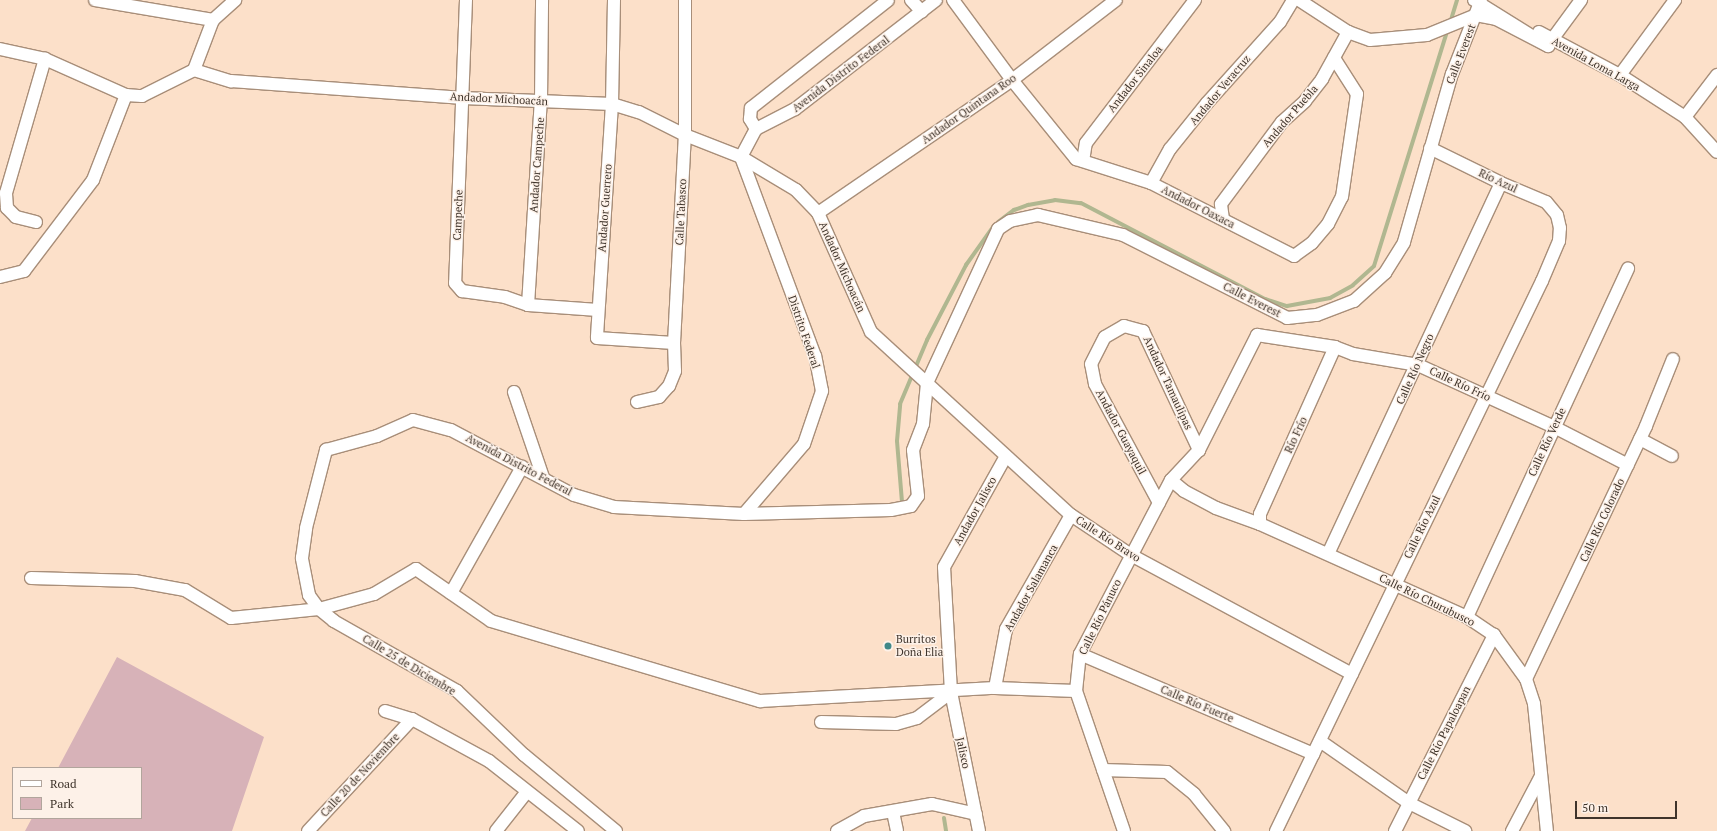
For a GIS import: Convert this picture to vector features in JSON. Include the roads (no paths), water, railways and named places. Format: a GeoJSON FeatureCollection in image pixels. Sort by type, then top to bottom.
{"type":"FeatureCollection","features":[{"type":"Feature","properties":{"kind":"street"},"geometry":{"type":"LineString","coordinates":[[95,0],[213,20]]}},
{"type":"Feature","properties":{"kind":"street"},"geometry":{"type":"LineString","coordinates":[[0,49],[45,59],[126,95],[142,96],[166,86],[194,70],[213,20],[235,0]]}},
{"type":"Feature","properties":{"kind":"street","name":"Campeche"},"geometry":{"type":"LineString","coordinates":[[466,0],[455,282],[462,291],[505,296],[528,305],[598,310]]}},
{"type":"Feature","properties":{"kind":"street","name":"Andador Campeche"},"geometry":{"type":"LineString","coordinates":[[528,305],[541,101],[542,0]]}},
{"type":"Feature","properties":{"kind":"street","name":"Andador Guerrero"},"geometry":{"type":"LineString","coordinates":[[614,0],[612,104],[597,338],[674,343]]}},
{"type":"Feature","properties":{"kind":"street","name":"Calle Tabasco"},"geometry":{"type":"LineString","coordinates":[[637,402],[659,397],[669,386],[675,370],[674,343],[685,135],[685,0]]}},
{"type":"Feature","properties":{"kind":"street"},"geometry":{"type":"LineString","coordinates":[[741,157],[756,130],[750,119],[751,108],[888,0]]}},
{"type":"Feature","properties":{"kind":"street"},"geometry":{"type":"LineString","coordinates":[[911,0],[922,12]]}},
{"type":"Feature","properties":{"kind":"street","name":"Avenida Distrito Federal"},"geometry":{"type":"LineString","coordinates":[[756,130],[796,109],[936,0]]}},
{"type":"Feature","properties":{"kind":"street","name":"Andador Oaxaca"},"geometry":{"type":"LineString","coordinates":[[953,0],[1012,80],[1076,159],[1151,183],[1294,256],[1312,243],[1328,224],[1342,197],[1357,94],[1334,58]]}},
{"type":"Feature","properties":{"kind":"street","name":"Andador Quintana Roo"},"geometry":{"type":"LineString","coordinates":[[818,213],[1012,80],[1116,0]]}},
{"type":"Feature","properties":{"kind":"street","name":"Andador Sinaloa"},"geometry":{"type":"LineString","coordinates":[[1083,161],[1086,143],[1195,0]]}},
{"type":"Feature","properties":{"kind":"street","name":"Andador Veracruz"},"geometry":{"type":"LineString","coordinates":[[1151,183],[1170,149],[1207,103],[1280,22],[1293,0]]}},
{"type":"Feature","properties":{"kind":"street"},"geometry":{"type":"LineString","coordinates":[[1299,0],[1314,4],[1348,32],[1370,40],[1427,35],[1477,7]]}},
{"type":"Feature","properties":{"kind":"street"},"geometry":{"type":"LineString","coordinates":[[1550,43],[1581,0]]}},
{"type":"Feature","properties":{"kind":"street"},"geometry":{"type":"LineString","coordinates":[[1620,74],[1675,0]]}},
{"type":"Feature","properties":{"kind":"street","name":"Avenida Loma Larga"},"geometry":{"type":"LineString","coordinates":[[1477,7],[1550,43]]}},
{"type":"Feature","properties":{"kind":"street","name":"Avenida Loma Larga"},"geometry":{"type":"LineString","coordinates":[[1477,7],[1496,19],[1620,74],[1685,117],[1717,152]]}},
{"type":"Feature","properties":{"kind":"street","name":"Calle Everest"},"geometry":{"type":"LineString","coordinates":[[925,381],[998,230],[1010,221],[1038,215],[1123,235],[1287,318],[1317,315],[1354,301],[1385,273],[1404,242],[1452,74],[1477,7]]}},
{"type":"Feature","properties":{"kind":"street","name":"Andador Puebla"},"geometry":{"type":"LineString","coordinates":[[1223,219],[1221,204],[1282,122],[1305,101],[1322,79],[1348,32]]}},
{"type":"Feature","properties":{"kind":"street"},"geometry":{"type":"LineString","coordinates":[[36,222],[16,217],[7,208],[6,193],[45,59]]}},
{"type":"Feature","properties":{"kind":"street","name":"Andador Michoacán"},"geometry":{"type":"LineString","coordinates":[[194,70],[231,81],[463,98],[612,104],[639,112],[685,135],[741,157],[796,190],[818,213],[871,332],[898,357]]}},
{"type":"Feature","properties":{"kind":"street"},"geometry":{"type":"LineString","coordinates":[[1685,117],[1717,75]]}},
{"type":"Feature","properties":{"kind":"street"},"geometry":{"type":"LineString","coordinates":[[0,277],[24,271],[93,180],[126,95]]}},
{"type":"Feature","properties":{"kind":"street","name":"Río Azul"},"geometry":{"type":"LineString","coordinates":[[1430,148],[1501,183],[1546,202],[1558,221]]}},
{"type":"Feature","properties":{"kind":"street","name":"Distrito Federal"},"geometry":{"type":"LineString","coordinates":[[741,157],[814,356],[822,391],[804,444],[744,514]]}},
{"type":"Feature","properties":{"kind":"street","name":"Calle Río Negro"},"geometry":{"type":"LineString","coordinates":[[1328,554],[1418,365],[1501,183]]}},
{"type":"Feature","properties":{"kind":"street","name":"Calle Río Azul"},"geometry":{"type":"LineString","coordinates":[[1276,831],[1485,396],[1542,281],[1559,241],[1558,221]]}},
{"type":"Feature","properties":{"kind":"street","name":"Calle Río Verde"},"geometry":{"type":"LineString","coordinates":[[1467,617],[1628,268]]}},
{"type":"Feature","properties":{"kind":"street","name":"Andador Tamaulipas"},"geometry":{"type":"LineString","coordinates":[[1105,337],[1124,326],[1143,331],[1199,450]]}},
{"type":"Feature","properties":{"kind":"street","name":"Calle Río Frío"},"geometry":{"type":"LineString","coordinates":[[1257,335],[1335,347],[1353,354],[1418,365],[1554,427],[1628,465]]}},
{"type":"Feature","properties":{"kind":"street","name":"Calle Río Pánuco"},"geometry":{"type":"LineString","coordinates":[[1124,831],[1076,691],[1080,654],[1171,480],[1199,450],[1257,335]]}},
{"type":"Feature","properties":{"kind":"street","name":"Andador Guayaquil"},"geometry":{"type":"LineString","coordinates":[[1105,337],[1091,364],[1095,384],[1159,503]]}},
{"type":"Feature","properties":{"kind":"street","name":"Río Frío"},"geometry":{"type":"LineString","coordinates":[[1260,524],[1260,514],[1335,347]]}},
{"type":"Feature","properties":{"kind":"street","name":"Calle Río Bravo"},"geometry":{"type":"LineString","coordinates":[[898,357],[1071,515],[1131,555],[1352,674]]}},
{"type":"Feature","properties":{"kind":"street","name":"Calle Río Colorado"},"geometry":{"type":"LineString","coordinates":[[1526,679],[1640,439],[1673,359]]}},
{"type":"Feature","properties":{"kind":"street","name":"Avenida Distrito Federal"},"geometry":{"type":"LineString","coordinates":[[312,501],[326,450],[377,436],[413,420],[451,430],[543,477],[574,495],[614,506],[744,514],[891,510],[911,506],[918,496],[913,450],[923,424],[925,381]]}},
{"type":"Feature","properties":{"kind":"street"},"geometry":{"type":"LineString","coordinates":[[514,392],[543,477]]}},
{"type":"Feature","properties":{"kind":"street"},"geometry":{"type":"LineString","coordinates":[[1640,439],[1672,456]]}},
{"type":"Feature","properties":{"kind":"street","name":"Andador Jalisco"},"geometry":{"type":"LineString","coordinates":[[944,567],[1006,456]]}},
{"type":"Feature","properties":{"kind":"street"},"geometry":{"type":"LineString","coordinates":[[451,593],[522,467]]}},
{"type":"Feature","properties":{"kind":"street","name":"Calle Río Churubusco"},"geometry":{"type":"LineString","coordinates":[[1171,480],[1184,491],[1216,508],[1260,524],[1395,584],[1467,617],[1494,635],[1526,679],[1534,704],[1547,831]]}},
{"type":"Feature","properties":{"kind":"street","name":"Calle 25 de Diciembre"},"geometry":{"type":"LineString","coordinates":[[312,501],[302,558],[309,595],[318,609],[334,621],[456,691],[524,755],[616,831]]}},
{"type":"Feature","properties":{"kind":"street","name":"Andador Salamanca"},"geometry":{"type":"LineString","coordinates":[[995,688],[1006,630],[1071,515]]}},
{"type":"Feature","properties":{"kind":"street","name":"Jalisco"},"geometry":{"type":"LineString","coordinates":[[944,567],[951,692],[974,813],[979,831]]}},
{"type":"Feature","properties":{"kind":"street"},"geometry":{"type":"LineString","coordinates":[[30,578],[135,581],[186,590],[232,618],[318,609],[374,594],[416,569],[491,621],[760,701],[951,692],[995,688],[1076,691]]}},
{"type":"Feature","properties":{"kind":"street","name":"Calle Río Papaloapan"},"geometry":{"type":"LineString","coordinates":[[1395,831],[1494,635]]}},
{"type":"Feature","properties":{"kind":"street","name":"Calle Río Fuerte"},"geometry":{"type":"LineString","coordinates":[[1080,654],[1314,754]]}},
{"type":"Feature","properties":{"kind":"street"},"geometry":{"type":"LineString","coordinates":[[821,722],[896,724],[917,718],[936,701],[951,692]]}},
{"type":"Feature","properties":{"kind":"street"},"geometry":{"type":"LineString","coordinates":[[385,711],[412,719],[489,761],[526,793],[578,831]]}},
{"type":"Feature","properties":{"kind":"street","name":"Calle 20 de Noviembre"},"geometry":{"type":"LineString","coordinates":[[308,831],[412,719]]}},
{"type":"Feature","properties":{"kind":"street"},"geometry":{"type":"LineString","coordinates":[[1320,741],[1409,803],[1465,831]]}},
{"type":"Feature","properties":{"kind":"street"},"geometry":{"type":"LineString","coordinates":[[1103,770],[1167,772],[1194,794],[1224,831]]}},
{"type":"Feature","properties":{"kind":"street"},"geometry":{"type":"LineString","coordinates":[[1512,831],[1541,775]]}},
{"type":"Feature","properties":{"kind":"street"},"geometry":{"type":"LineString","coordinates":[[496,831],[526,793]]}},
{"type":"Feature","properties":{"kind":"street"},"geometry":{"type":"LineString","coordinates":[[837,831],[864,816],[932,804],[974,813]]}},
{"type":"Feature","properties":{"kind":"street"},"geometry":{"type":"LineString","coordinates":[[893,812],[897,831]]}},
{"type":"Feature","properties":{"kind":"waterway"},"geometry":{"type":"LineString","coordinates":[[1450,23],[1457,0]]}},
{"type":"Feature","properties":{"kind":"waterway"},"geometry":{"type":"LineString","coordinates":[[998,222],[1014,210],[1028,205],[1055,200],[1081,203],[1265,299],[1287,306],[1330,298],[1353,285],[1374,266],[1448,29]]}},
{"type":"Feature","properties":{"kind":"waterway"},"geometry":{"type":"LineString","coordinates":[[902,502],[897,441],[900,404],[927,340],[966,265],[993,227]]}},
{"type":"Feature","properties":{"kind":"waterway"},"geometry":{"type":"LineString","coordinates":[[944,818],[946,831]]}},
{"type":"Feature","properties":{"kind":"place","name":"Burritos Doña Elia"},"geometry":{"type":"Point","coordinates":[888,646]}}]}
